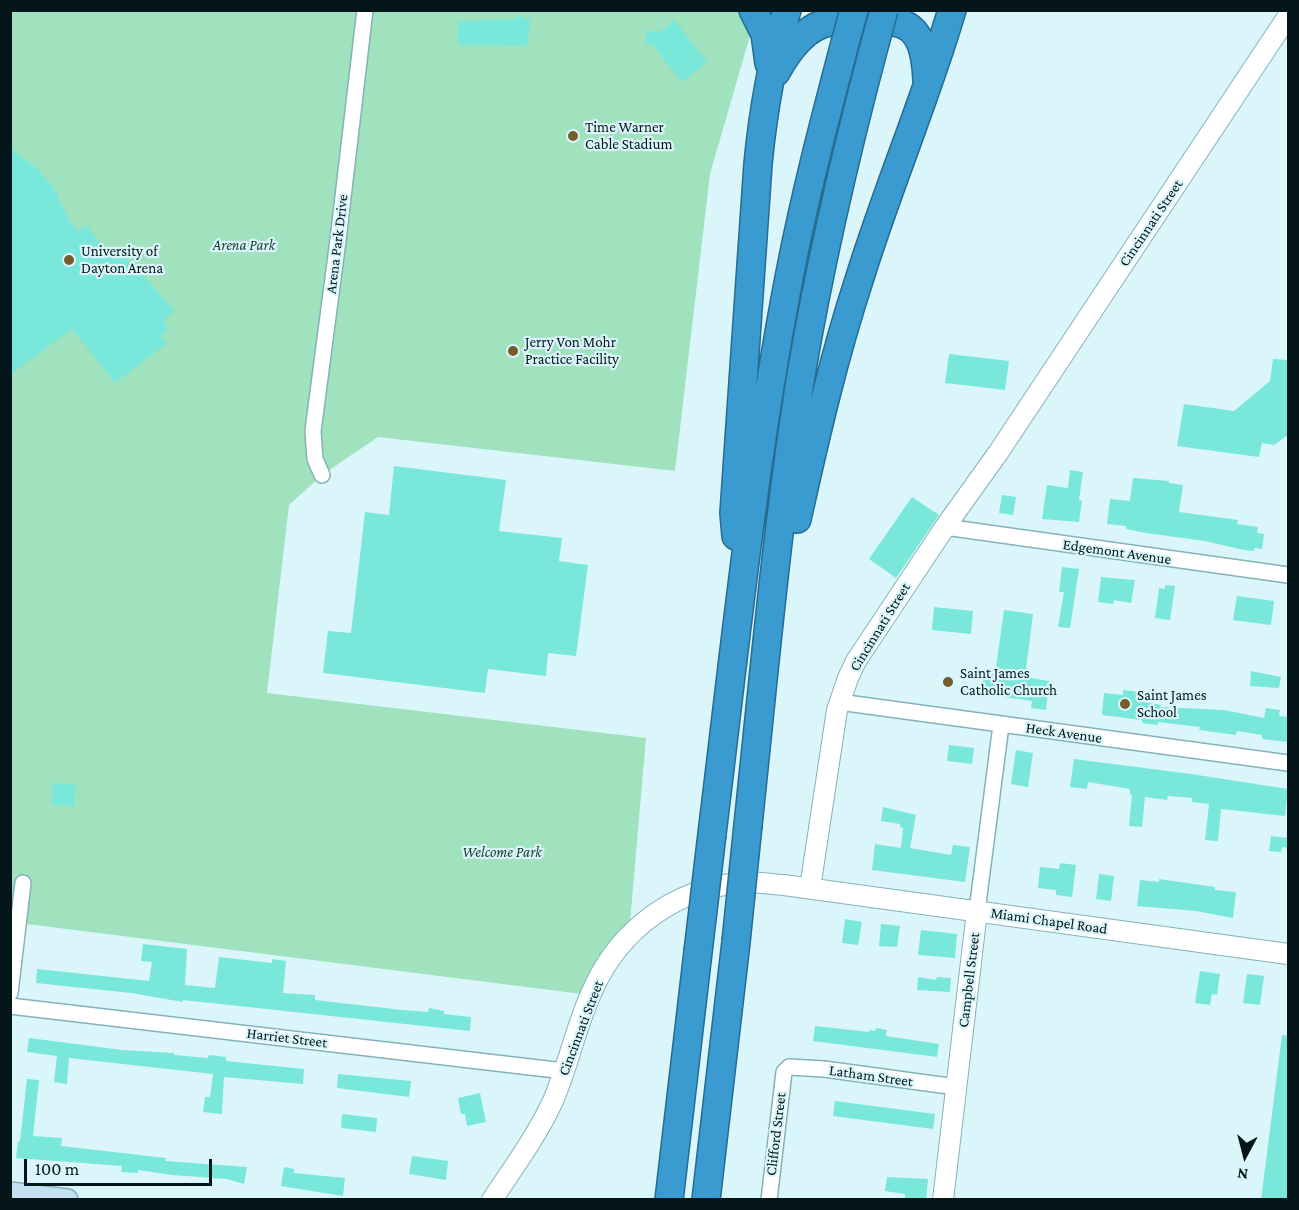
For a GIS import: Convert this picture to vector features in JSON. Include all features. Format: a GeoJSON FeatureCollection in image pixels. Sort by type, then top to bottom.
{"type":"FeatureCollection","features":[{"type":"Feature","properties":{"kind":"highway"},"geometry":{"type":"LineString","coordinates":[[753,10],[765,34],[769,51],[770,83]]}},
{"type":"Feature","properties":{"kind":"highway"},"geometry":{"type":"LineString","coordinates":[[742,593],[734,513],[758,164],[778,40],[787,10]]}},
{"type":"Feature","properties":{"kind":"highway"},"geometry":{"type":"LineString","coordinates":[[669,1200],[762,438],[790,272],[828,107],[854,10]]}},
{"type":"Feature","properties":{"kind":"highway"},"geometry":{"type":"LineString","coordinates":[[706,1200],[783,502],[803,363],[840,184],[884,10]]}},
{"type":"Feature","properties":{"kind":"highway"},"geometry":{"type":"LineString","coordinates":[[772,604],[792,549],[826,396],[859,279],[938,58],[952,10]]}},
{"type":"Feature","properties":{"kind":"highway"},"geometry":{"type":"LineString","coordinates":[[938,58],[968,10]]}},
{"type":"Feature","properties":{"kind":"highway"},"geometry":{"type":"LineString","coordinates":[[770,83],[793,47],[806,34],[820,26],[836,22],[896,22],[914,32],[921,41],[926,58],[927,86]]}},
{"type":"Feature","properties":{"kind":"main road"},"geometry":{"type":"LineString","coordinates":[[10,1193],[67,1200]]}},
{"type":"Feature","properties":{"kind":"street","name":"Arena Park Drive"},"geometry":{"type":"LineString","coordinates":[[322,475],[315,459],[313,432],[339,240],[365,10]]}},
{"type":"Feature","properties":{"kind":"street","name":"Cincinnati Street"},"geometry":{"type":"LineString","coordinates":[[492,1200],[542,1123],[564,1071],[593,988],[616,949],[642,923],[680,898],[708,888],[740,882],[810,888],[839,702],[856,661],[945,527],[998,453],[1288,16]]}},
{"type":"Feature","properties":{"kind":"street","name":"Edgemont Avenue"},"geometry":{"type":"LineString","coordinates":[[945,527],[1288,575]]}},
{"type":"Feature","properties":{"kind":"street","name":"Heck Avenue"},"geometry":{"type":"LineString","coordinates":[[839,702],[1288,763]]}},
{"type":"Feature","properties":{"kind":"street","name":"Campbell Street"},"geometry":{"type":"LineString","coordinates":[[943,1200],[1001,724]]}},
{"type":"Feature","properties":{"kind":"street"},"geometry":{"type":"LineString","coordinates":[[10,993],[23,883]]}},
{"type":"Feature","properties":{"kind":"street","name":"Miami Chapel Road"},"geometry":{"type":"LineString","coordinates":[[810,888],[1288,954]]}},
{"type":"Feature","properties":{"kind":"street","name":"Harriet Street"},"geometry":{"type":"LineString","coordinates":[[10,1006],[564,1071]]}},
{"type":"Feature","properties":{"kind":"street","name":"Latham Street"},"geometry":{"type":"LineString","coordinates":[[786,1069],[795,1066],[815,1068],[956,1087]]}},
{"type":"Feature","properties":{"kind":"street","name":"Clifford Street"},"geometry":{"type":"LineString","coordinates":[[769,1200],[777,1124],[786,1069]]}},
{"type":"Feature","properties":{"kind":"green space","name":"Arena Park"},"geometry":{"type":"Polygon","coordinates":[[[11,11],[753,11],[756,15],[710,174],[675,471],[378,437],[322,475],[289,505],[267,693],[646,738],[629,934],[590,995],[11,922],[11,11]]]}},
{"type":"Feature","properties":{"kind":"building"},"geometry":{"type":"Polygon","coordinates":[[[517,16],[531,19],[527,46],[458,45],[458,21],[517,19],[517,16]]]}},
{"type":"Feature","properties":{"kind":"building"},"geometry":{"type":"Polygon","coordinates":[[[674,19],[707,62],[682,82],[653,45],[645,44],[647,31],[662,31],[674,19]]]}},
{"type":"Feature","properties":{"kind":"building","name":"University of Dayton Arena"},"geometry":{"type":"Polygon","coordinates":[[[10,148],[34,166],[53,186],[70,222],[78,231],[86,225],[105,249],[119,253],[135,266],[175,311],[163,320],[169,329],[161,335],[167,343],[115,383],[72,329],[10,375],[10,148]]]}},
{"type":"Feature","properties":{"kind":"building"},"geometry":{"type":"Polygon","coordinates":[[[949,354],[1009,361],[1005,390],[945,383],[949,354]]]}},
{"type":"Feature","properties":{"kind":"building"},"geometry":{"type":"Polygon","coordinates":[[[1273,359],[1288,360],[1288,435],[1274,445],[1262,443],[1259,457],[1177,446],[1184,404],[1234,411],[1270,381],[1273,359]]]}},
{"type":"Feature","properties":{"kind":"building"},"geometry":{"type":"Polygon","coordinates":[[[394,466],[506,480],[499,531],[562,538],[559,561],[588,565],[576,656],[548,653],[546,676],[488,669],[485,693],[323,673],[328,631],[351,633],[365,512],[389,515],[394,466]]]}},
{"type":"Feature","properties":{"kind":"building"},"geometry":{"type":"Polygon","coordinates":[[[1070,470],[1083,472],[1079,522],[1042,519],[1047,485],[1068,488],[1070,470]]]}},
{"type":"Feature","properties":{"kind":"building"},"geometry":{"type":"Polygon","coordinates":[[[1133,478],[1169,481],[1169,483],[1183,485],[1179,512],[1238,520],[1237,524],[1258,527],[1257,533],[1264,534],[1262,549],[1244,550],[1107,524],[1110,499],[1130,501],[1133,478]]]}},
{"type":"Feature","properties":{"kind":"building"},"geometry":{"type":"Polygon","coordinates":[[[1002,495],[1016,497],[1013,515],[999,513],[1002,495]]]}},
{"type":"Feature","properties":{"kind":"building"},"geometry":{"type":"Polygon","coordinates":[[[912,497],[939,515],[896,578],[869,559],[912,497]]]}},
{"type":"Feature","properties":{"kind":"building"},"geometry":{"type":"Polygon","coordinates":[[[1062,567],[1079,569],[1070,628],[1058,627],[1064,592],[1059,592],[1062,567]]]}},
{"type":"Feature","properties":{"kind":"building"},"geometry":{"type":"Polygon","coordinates":[[[1101,577],[1135,580],[1131,603],[1114,600],[1113,604],[1098,602],[1101,577]]]}},
{"type":"Feature","properties":{"kind":"building"},"geometry":{"type":"Polygon","coordinates":[[[1165,585],[1175,586],[1170,620],[1155,618],[1159,588],[1165,589],[1165,585]]]}},
{"type":"Feature","properties":{"kind":"building"},"geometry":{"type":"Polygon","coordinates":[[[1237,596],[1274,601],[1271,625],[1233,620],[1237,596]]]}},
{"type":"Feature","properties":{"kind":"building"},"geometry":{"type":"Polygon","coordinates":[[[934,607],[973,611],[971,634],[932,630],[934,607]]]}},
{"type":"Feature","properties":{"kind":"building"},"geometry":{"type":"Polygon","coordinates":[[[1004,610],[1033,614],[1025,677],[1049,681],[1046,710],[1031,708],[1032,701],[982,694],[984,673],[995,674],[1004,610]]]}},
{"type":"Feature","properties":{"kind":"building"},"geometry":{"type":"Polygon","coordinates":[[[1251,671],[1281,677],[1279,688],[1250,686],[1251,671]]]}},
{"type":"Feature","properties":{"kind":"building"},"geometry":{"type":"Polygon","coordinates":[[[1123,690],[1140,692],[1139,701],[1161,705],[1160,707],[1224,710],[1264,718],[1266,708],[1280,710],[1279,716],[1288,717],[1288,742],[1262,739],[1262,735],[1237,731],[1236,735],[1199,730],[1200,727],[1158,722],[1158,725],[1142,723],[1142,720],[1102,715],[1104,693],[1123,695],[1123,690]]]}},
{"type":"Feature","properties":{"kind":"building"},"geometry":{"type":"Polygon","coordinates":[[[949,745],[974,748],[972,764],[947,761],[949,745]]]}},
{"type":"Feature","properties":{"kind":"building"},"geometry":{"type":"Polygon","coordinates":[[[1016,750],[1033,753],[1028,787],[1011,784],[1016,750]]]}},
{"type":"Feature","properties":{"kind":"building"},"geometry":{"type":"Polygon","coordinates":[[[1074,759],[1288,789],[1285,816],[1221,809],[1218,841],[1205,840],[1209,804],[1192,802],[1192,798],[1168,796],[1167,800],[1145,797],[1142,827],[1129,826],[1132,795],[1130,795],[1130,789],[1088,782],[1087,789],[1070,787],[1074,759]]]}},
{"type":"Feature","properties":{"kind":"building"},"geometry":{"type":"Polygon","coordinates":[[[53,783],[76,785],[74,806],[51,804],[53,783]]]}},
{"type":"Feature","properties":{"kind":"building"},"geometry":{"type":"Polygon","coordinates":[[[883,807],[916,815],[910,848],[951,855],[953,845],[970,847],[965,882],[872,870],[875,844],[901,848],[903,828],[900,824],[881,821],[883,807]]]}},
{"type":"Feature","properties":{"kind":"building"},"geometry":{"type":"Polygon","coordinates":[[[1271,836],[1288,838],[1288,848],[1282,847],[1281,852],[1269,851],[1271,836]]]}},
{"type":"Feature","properties":{"kind":"building"},"geometry":{"type":"Polygon","coordinates":[[[1060,863],[1076,865],[1072,897],[1056,895],[1056,890],[1038,888],[1040,867],[1059,869],[1060,863]]]}},
{"type":"Feature","properties":{"kind":"building"},"geometry":{"type":"Polygon","coordinates":[[[1099,874],[1114,876],[1111,901],[1096,899],[1099,874]]]}},
{"type":"Feature","properties":{"kind":"building"},"geometry":{"type":"Polygon","coordinates":[[[1159,879],[1236,892],[1233,918],[1196,911],[1137,906],[1140,880],[1159,882],[1159,879]]]}},
{"type":"Feature","properties":{"kind":"building"},"geometry":{"type":"Polygon","coordinates":[[[845,919],[862,922],[858,945],[842,943],[845,919]]]}},
{"type":"Feature","properties":{"kind":"building"},"geometry":{"type":"Polygon","coordinates":[[[881,924],[900,926],[897,947],[879,946],[881,924]]]}},
{"type":"Feature","properties":{"kind":"building"},"geometry":{"type":"Polygon","coordinates":[[[921,930],[957,934],[955,958],[918,955],[921,930]]]}},
{"type":"Feature","properties":{"kind":"building"},"geometry":{"type":"Polygon","coordinates":[[[143,944],[187,949],[185,985],[215,988],[219,957],[272,963],[272,959],[286,961],[283,993],[315,995],[315,1000],[402,1010],[428,1012],[429,1008],[444,1011],[444,1014],[471,1017],[470,1031],[183,1000],[183,1002],[131,993],[36,983],[37,969],[149,981],[152,962],[141,961],[143,944]]]}},
{"type":"Feature","properties":{"kind":"building"},"geometry":{"type":"Polygon","coordinates":[[[1200,971],[1220,974],[1217,995],[1212,994],[1210,1005],[1195,1003],[1200,971]]]}},
{"type":"Feature","properties":{"kind":"building"},"geometry":{"type":"Polygon","coordinates":[[[1247,974],[1264,976],[1260,1005],[1243,1003],[1247,974]]]}},
{"type":"Feature","properties":{"kind":"building"},"geometry":{"type":"Polygon","coordinates":[[[918,977],[936,980],[937,977],[951,978],[950,992],[917,990],[918,977]]]}},
{"type":"Feature","properties":{"kind":"building"},"geometry":{"type":"Polygon","coordinates":[[[815,1026],[869,1032],[870,1030],[875,1031],[876,1028],[887,1030],[886,1036],[939,1044],[937,1057],[813,1041],[815,1026]]]}},
{"type":"Feature","properties":{"kind":"building"},"geometry":{"type":"Polygon","coordinates":[[[1282,1035],[1288,1036],[1288,1200],[1261,1200],[1282,1035]]]}},
{"type":"Feature","properties":{"kind":"building"},"geometry":{"type":"Polygon","coordinates":[[[29,1038],[122,1050],[174,1053],[174,1055],[208,1058],[209,1055],[226,1057],[226,1061],[304,1069],[303,1084],[224,1077],[222,1114],[203,1112],[205,1097],[210,1097],[213,1074],[69,1058],[67,1084],[54,1082],[57,1056],[27,1052],[29,1038]]]}},
{"type":"Feature","properties":{"kind":"building"},"geometry":{"type":"Polygon","coordinates":[[[338,1074],[411,1081],[409,1097],[337,1088],[338,1074]]]}},
{"type":"Feature","properties":{"kind":"building"},"geometry":{"type":"Polygon","coordinates":[[[27,1079],[39,1080],[33,1136],[62,1138],[61,1146],[166,1158],[165,1161],[247,1167],[244,1184],[227,1179],[138,1170],[138,1173],[121,1172],[122,1166],[16,1158],[27,1079]]]}},
{"type":"Feature","properties":{"kind":"building"},"geometry":{"type":"Polygon","coordinates":[[[480,1093],[486,1122],[467,1126],[465,1114],[461,1114],[458,1098],[480,1093]]]}},
{"type":"Feature","properties":{"kind":"building"},"geometry":{"type":"Polygon","coordinates":[[[835,1101],[935,1114],[933,1129],[833,1116],[835,1101]]]}},
{"type":"Feature","properties":{"kind":"building"},"geometry":{"type":"Polygon","coordinates":[[[342,1114],[377,1118],[376,1132],[341,1128],[342,1114]]]}},
{"type":"Feature","properties":{"kind":"building"},"geometry":{"type":"Polygon","coordinates":[[[412,1156],[448,1161],[446,1180],[409,1174],[412,1156]]]}},
{"type":"Feature","properties":{"kind":"building"},"geometry":{"type":"Polygon","coordinates":[[[284,1167],[294,1169],[294,1173],[345,1178],[343,1196],[281,1186],[284,1167]]]}},
{"type":"Feature","properties":{"kind":"building"},"geometry":{"type":"Polygon","coordinates":[[[887,1177],[928,1179],[926,1200],[905,1200],[905,1194],[885,1191],[887,1177]]]}},
{"type":"Feature","properties":{"kind":"place","name":"Time Warner Cable Stadium"},"geometry":{"type":"Point","coordinates":[573,136]}},
{"type":"Feature","properties":{"kind":"place","name":"University of Dayton Arena"},"geometry":{"type":"Point","coordinates":[69,260]}},
{"type":"Feature","properties":{"kind":"place","name":"Jerry Von Mohr Practice Facility"},"geometry":{"type":"Point","coordinates":[513,351]}},
{"type":"Feature","properties":{"kind":"place","name":"Saint James Catholic Church"},"geometry":{"type":"Point","coordinates":[948,682]}},
{"type":"Feature","properties":{"kind":"place","name":"Saint James School"},"geometry":{"type":"Point","coordinates":[1125,704]}},
{"type":"Feature","properties":{"kind":"park label","name":"Welcome Park"},"geometry":{"type":"Point","coordinates":[502,852]}}]}
